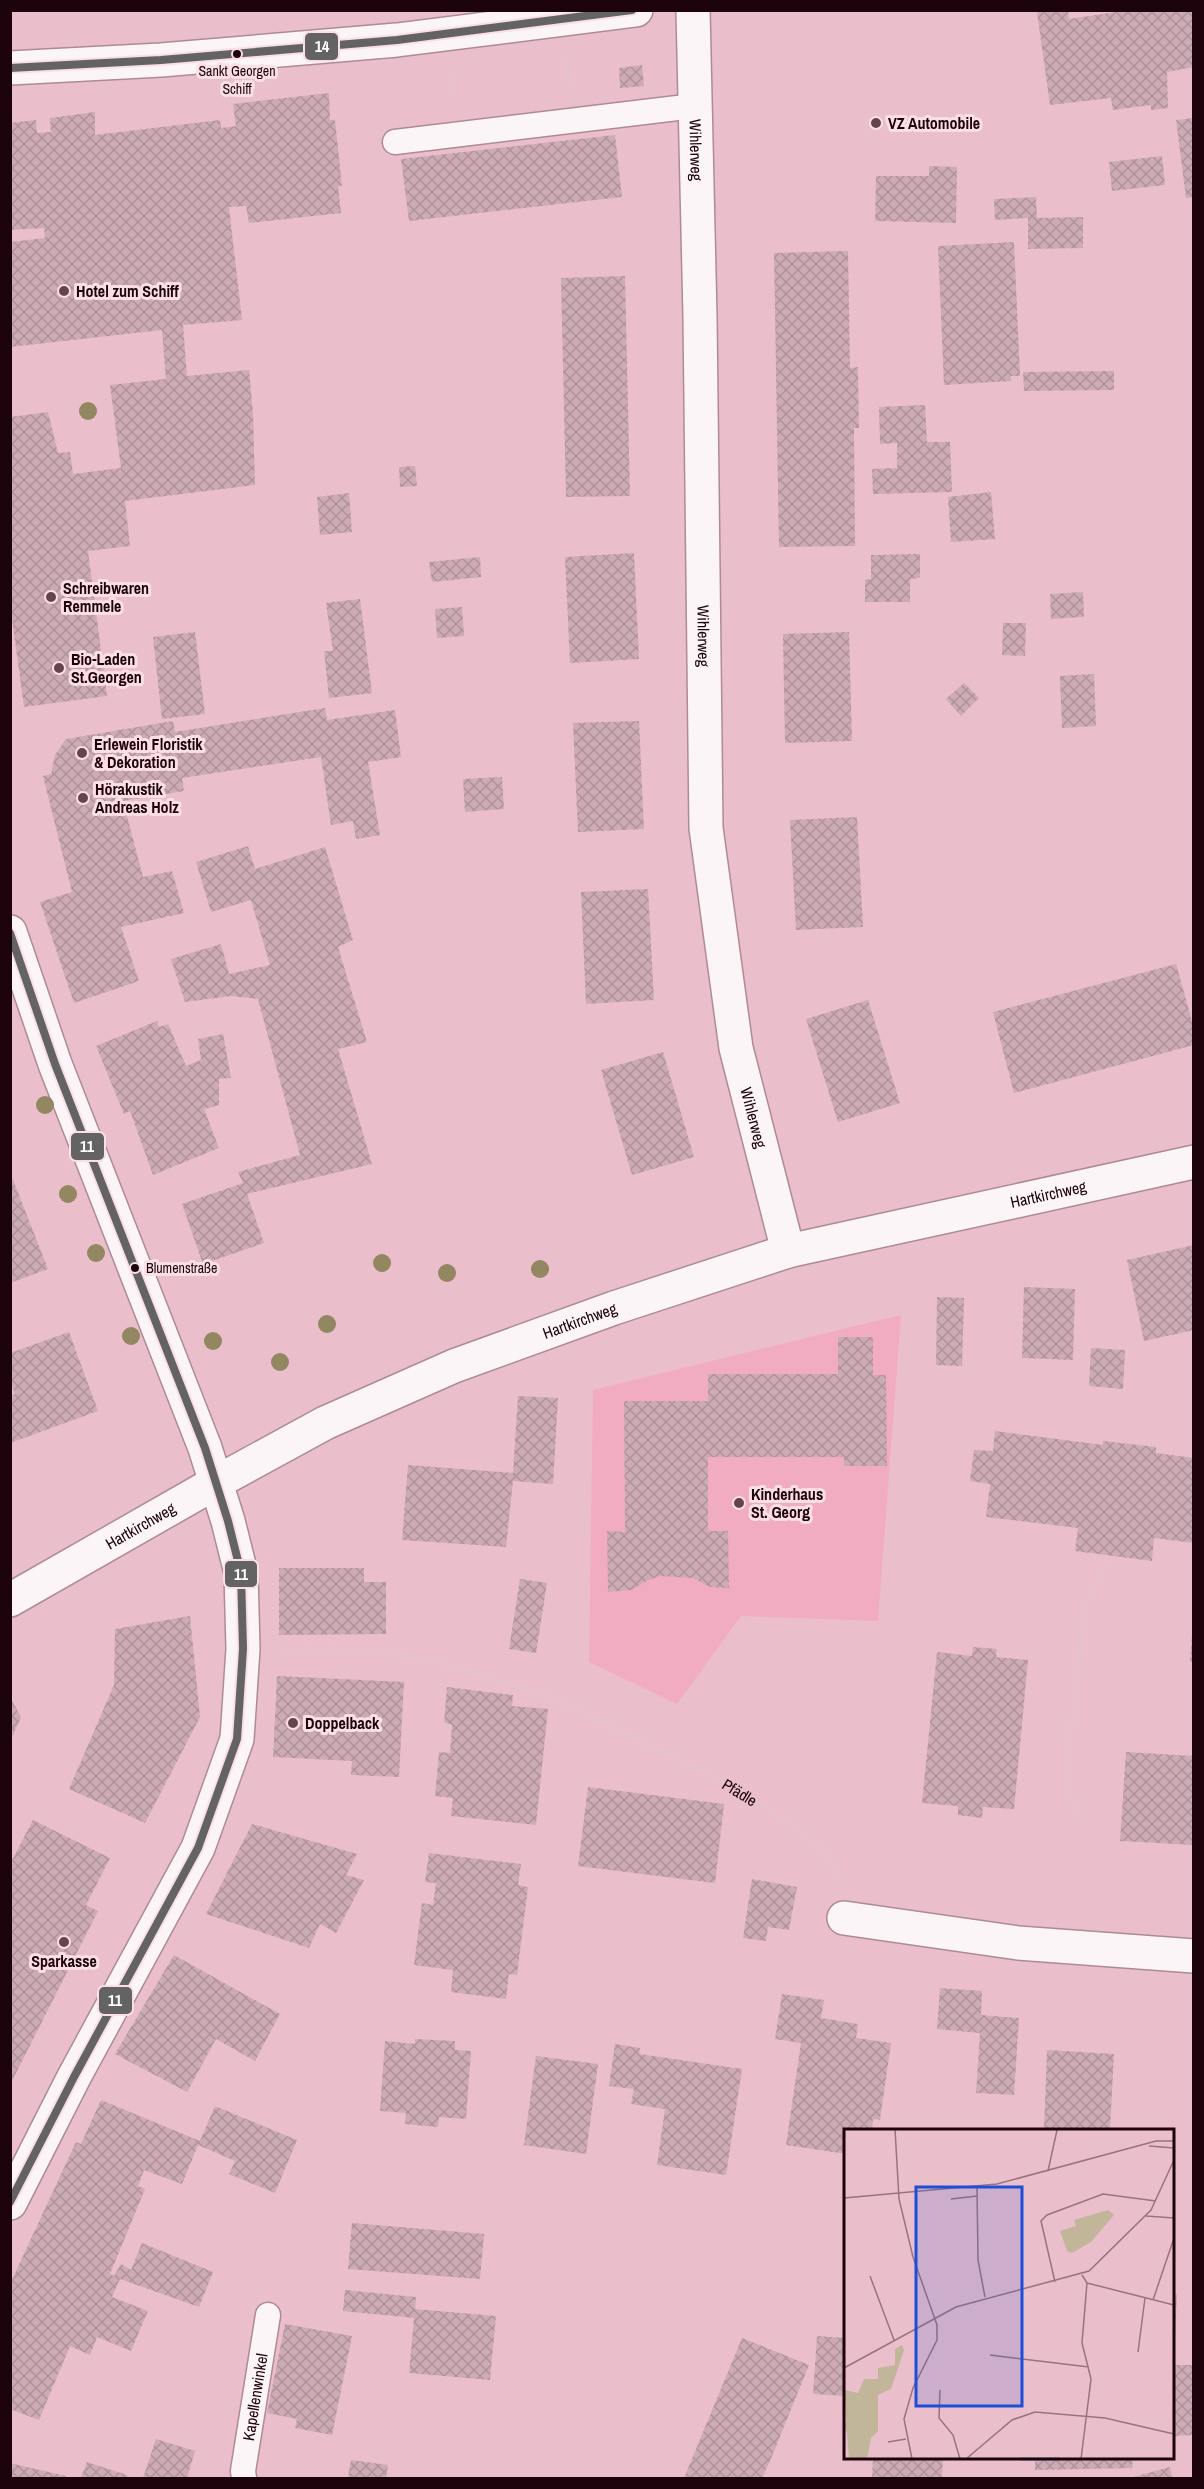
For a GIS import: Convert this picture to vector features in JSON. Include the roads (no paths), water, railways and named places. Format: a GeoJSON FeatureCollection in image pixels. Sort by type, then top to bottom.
{"type":"FeatureCollection","features":[{"type":"Feature","properties":{"kind":"street"},"geometry":{"type":"LineString","coordinates":[[10,68],[161,60],[350,44],[636,10]]}},
{"type":"Feature","properties":{"kind":"street","name":"Wihlerweg"},"geometry":{"type":"LineString","coordinates":[[693,10],[700,317],[706,828],[736,1048],[788,1251]]}},
{"type":"Feature","properties":{"kind":"street"},"geometry":{"type":"LineString","coordinates":[[10,932],[55,1065],[205,1448],[228,1521],[241,1573],[243,1649],[237,1739],[198,1848],[74,2077],[10,2203]]}},
{"type":"Feature","properties":{"kind":"street","name":"Hartkirchweg"},"geometry":{"type":"LineString","coordinates":[[10,1600],[325,1423],[454,1366],[614,1308],[788,1251],[1194,1162]]}},
{"type":"Feature","properties":{"kind":"street"},"geometry":{"type":"LineString","coordinates":[[844,1918],[1018,1943],[1194,1956]]}},
{"type":"Feature","properties":{"kind":"lane"},"geometry":{"type":"LineString","coordinates":[[395,142],[694,106]]}},
{"type":"Feature","properties":{"kind":"lane","name":"Kapellenwinkel"},"geometry":{"type":"LineString","coordinates":[[244,2478],[243,2471],[268,2314]]}},
{"type":"Feature","properties":{"kind":"place","name":"Sankt Georgen Schiff"},"geometry":{"type":"Point","coordinates":[237,54]}},
{"type":"Feature","properties":{"kind":"place","name":"VZ Automobile"},"geometry":{"type":"Point","coordinates":[876,123]}},
{"type":"Feature","properties":{"kind":"place","name":"Hotel zum Schiff"},"geometry":{"type":"Point","coordinates":[64,291]}},
{"type":"Feature","properties":{"kind":"place","name":"Schreibwaren Remmele"},"geometry":{"type":"Point","coordinates":[51,597]}},
{"type":"Feature","properties":{"kind":"place","name":"Bio-Laden St.Georgen"},"geometry":{"type":"Point","coordinates":[59,668]}},
{"type":"Feature","properties":{"kind":"place","name":"Erlewein Floristik & Dekoration"},"geometry":{"type":"Point","coordinates":[82,753]}},
{"type":"Feature","properties":{"kind":"place","name":"Hörakustik Andreas Holz"},"geometry":{"type":"Point","coordinates":[83,798]}},
{"type":"Feature","properties":{"kind":"place","name":"Blumenstraße"},"geometry":{"type":"Point","coordinates":[135,1268]}},
{"type":"Feature","properties":{"kind":"place","name":"Kinderhaus St. Georg"},"geometry":{"type":"Point","coordinates":[739,1503]}},
{"type":"Feature","properties":{"kind":"place","name":"Doppelback"},"geometry":{"type":"Point","coordinates":[293,1723]}},
{"type":"Feature","properties":{"kind":"place","name":"Sparkasse"},"geometry":{"type":"Point","coordinates":[64,1942]}}]}
